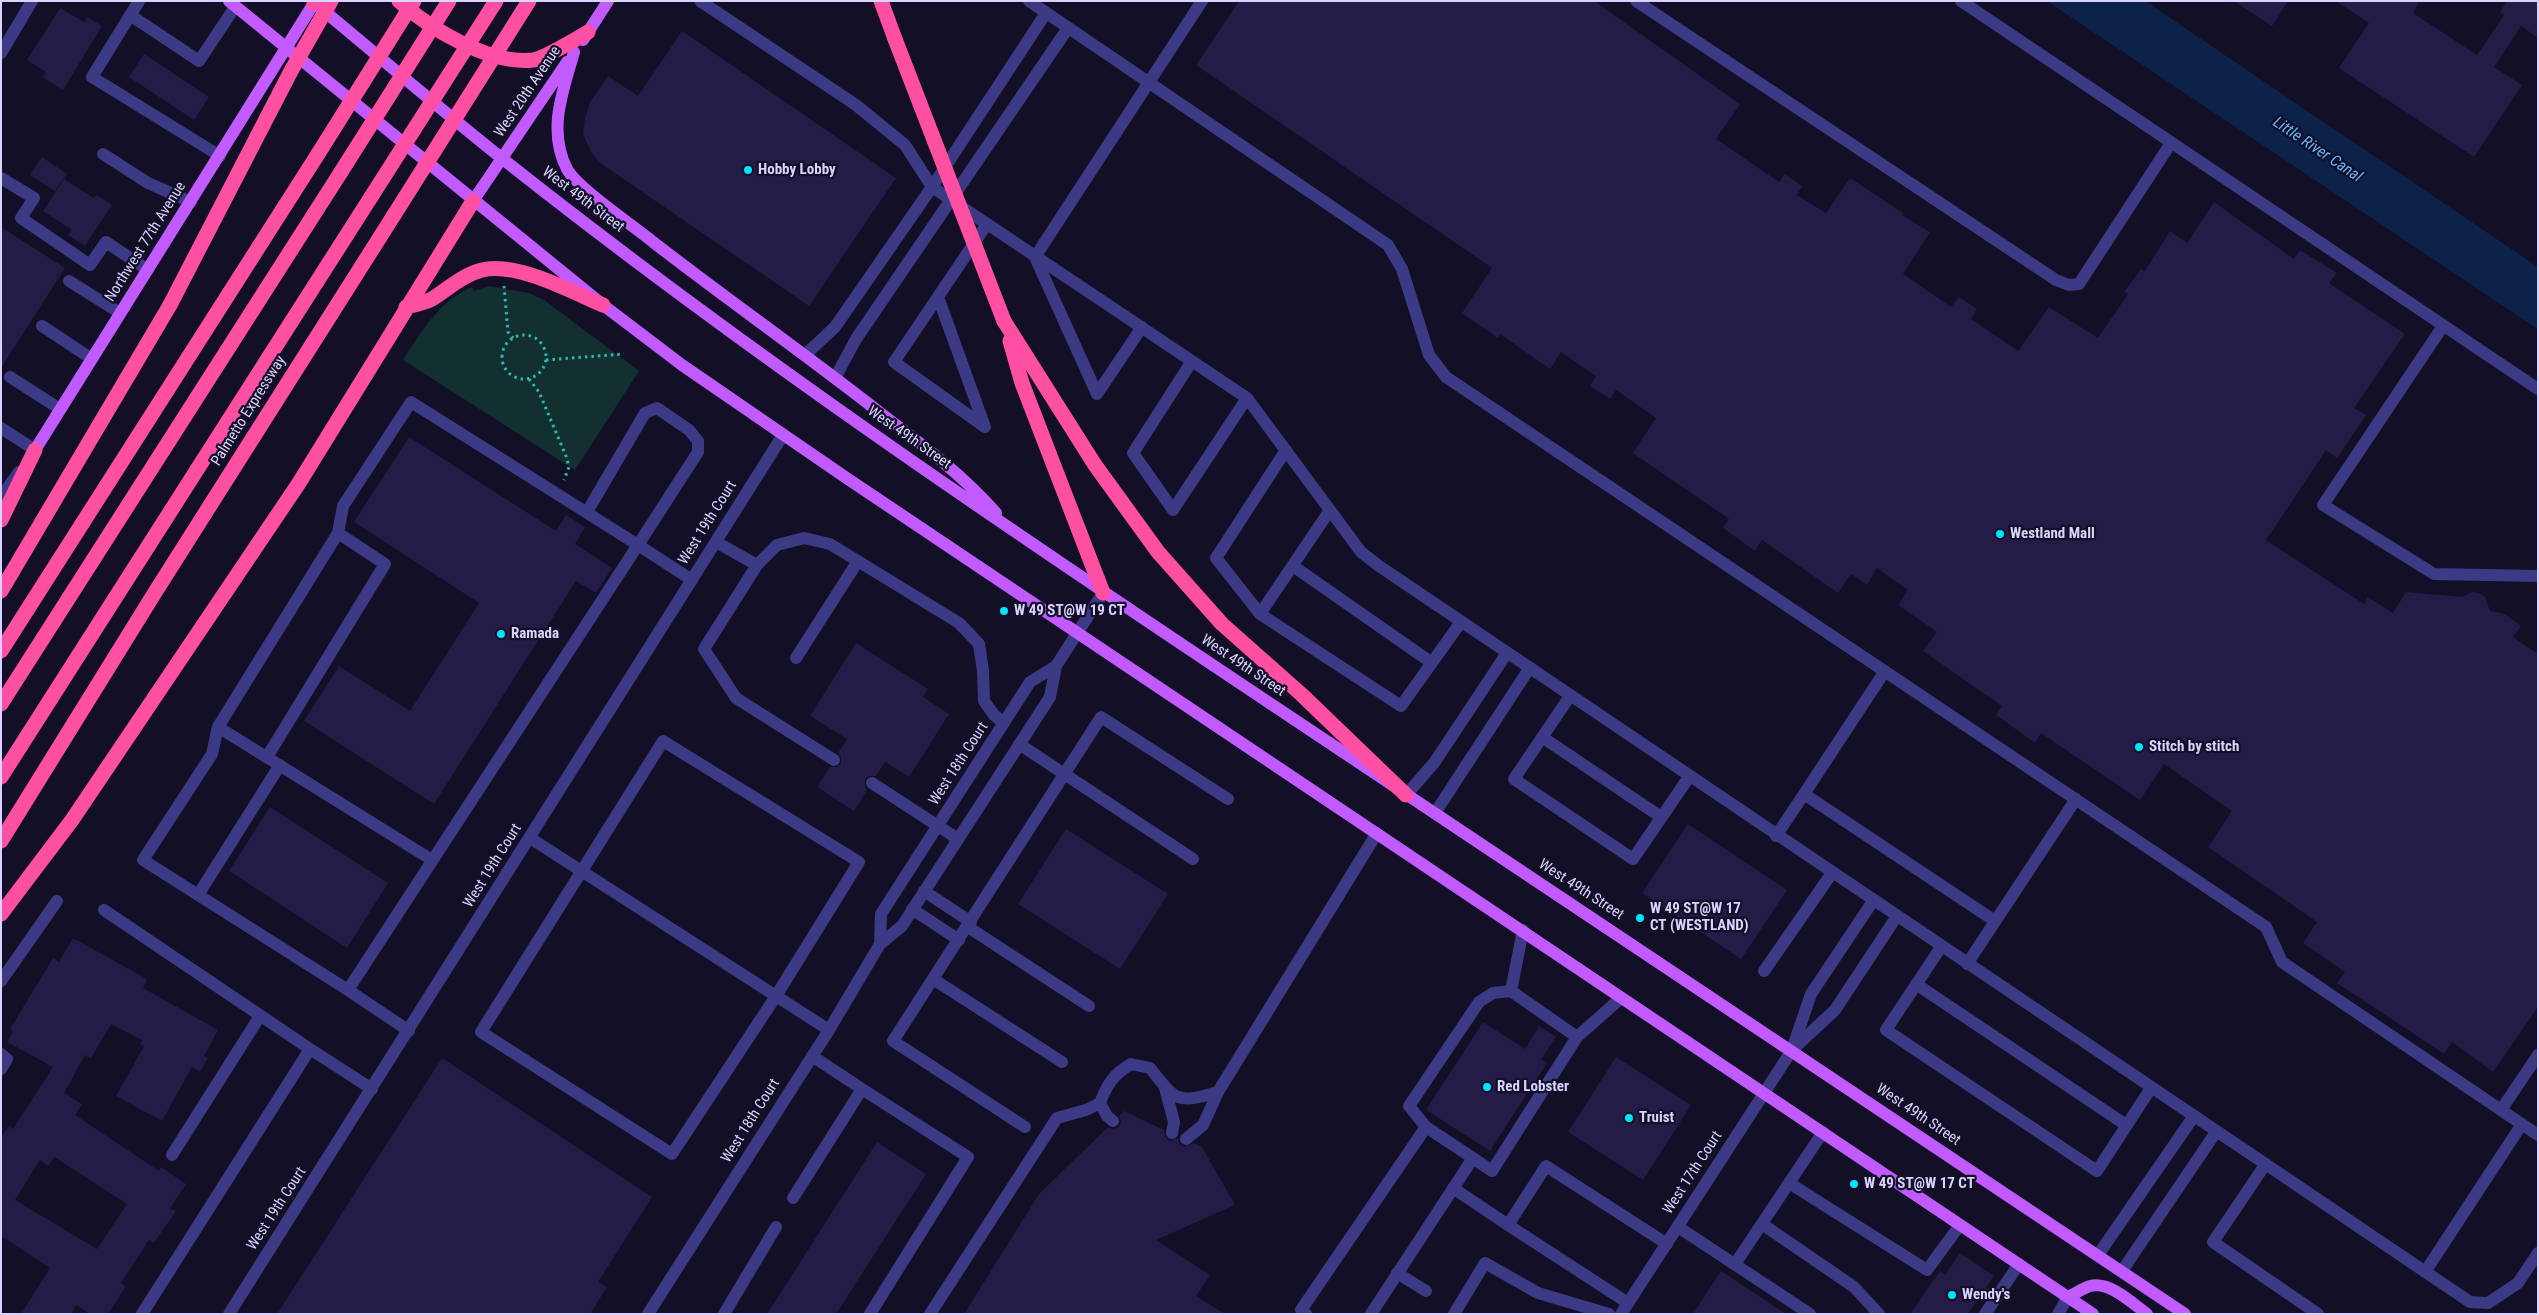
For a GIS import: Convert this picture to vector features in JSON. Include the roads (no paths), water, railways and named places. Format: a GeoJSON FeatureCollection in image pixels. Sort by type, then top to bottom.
{"type":"FeatureCollection","features":[{"type":"Feature","properties":{"kind":"highway"},"geometry":{"type":"LineString","coordinates":[[1,591],[170,304],[291,72],[331,1]]}},
{"type":"Feature","properties":{"kind":"highway"},"geometry":{"type":"LineString","coordinates":[[399,1],[443,32],[498,58],[535,60],[588,32]]}},
{"type":"Feature","properties":{"kind":"highway"},"geometry":{"type":"LineString","coordinates":[[1,651],[414,1]]}},
{"type":"Feature","properties":{"kind":"highway"},"geometry":{"type":"LineString","coordinates":[[1,704],[449,1]]}},
{"type":"Feature","properties":{"kind":"highway"},"geometry":{"type":"LineString","coordinates":[[1,777],[496,1]]}},
{"type":"Feature","properties":{"kind":"highway","name":"Palmetto Expressway"},"geometry":{"type":"LineString","coordinates":[[1,841],[154,594],[529,1]]}},
{"type":"Feature","properties":{"kind":"highway"},"geometry":{"type":"LineString","coordinates":[[881,1],[1004,321],[1022,383],[1104,593]]}},
{"type":"Feature","properties":{"kind":"highway"},"geometry":{"type":"LineString","coordinates":[[1,914],[72,820],[296,487],[473,201]]}},
{"type":"Feature","properties":{"kind":"highway"},"geometry":{"type":"LineString","coordinates":[[406,307],[430,300],[453,283],[482,270],[509,270],[536,278],[603,305]]}},
{"type":"Feature","properties":{"kind":"highway"},"geometry":{"type":"LineString","coordinates":[[1004,321],[1095,465],[1158,552],[1222,624],[1301,694],[1406,795]]}},
{"type":"Feature","properties":{"kind":"highway"},"geometry":{"type":"LineString","coordinates":[[1,520],[36,450]]}},
{"type":"Feature","properties":{"kind":"main road","name":"West 20th Avenue"},"geometry":{"type":"LineString","coordinates":[[473,201],[608,1]]}},
{"type":"Feature","properties":{"kind":"main road","name":"Northwest 77th Avenue"},"geometry":{"type":"LineString","coordinates":[[36,450],[314,2]]}},
{"type":"Feature","properties":{"kind":"main road","name":"West 49th Street"},"geometry":{"type":"LineString","coordinates":[[314,2],[502,159],[678,293],[810,390],[1104,593],[1792,1050],[2185,1314]]}},
{"type":"Feature","properties":{"kind":"main road"},"geometry":{"type":"LineString","coordinates":[[232,4],[473,201],[603,305],[682,365],[783,436],[2093,1314]]}},
{"type":"Feature","properties":{"kind":"main road"},"geometry":{"type":"LineString","coordinates":[[574,52],[556,118],[560,153],[568,171],[591,193],[689,270],[805,354],[976,490],[1011,529]]}},
{"type":"Feature","properties":{"kind":"main road"},"geometry":{"type":"LineString","coordinates":[[2068,1297],[2089,1286],[2098,1285],[2109,1288],[2147,1314]]}},
{"type":"Feature","properties":{"kind":"street"},"geometry":{"type":"LineString","coordinates":[[1,53],[32,1]]}},
{"type":"Feature","properties":{"kind":"street"},"geometry":{"type":"LineString","coordinates":[[139,1],[92,77],[220,156]]}},
{"type":"Feature","properties":{"kind":"street"},"geometry":{"type":"LineString","coordinates":[[700,1],[856,105],[905,145],[932,187],[1247,398],[1361,552],[1529,669],[2470,1302],[2488,1303],[2518,1283],[2538,1253]]}},
{"type":"Feature","properties":{"kind":"street"},"geometry":{"type":"LineString","coordinates":[[1029,1],[1388,245],[1402,269],[1429,355],[1446,377],[2266,927],[2282,962],[2538,1135]]}},
{"type":"Feature","properties":{"kind":"street"},"geometry":{"type":"LineString","coordinates":[[1035,257],[1202,1]]}},
{"type":"Feature","properties":{"kind":"street"},"geometry":{"type":"LineString","coordinates":[[1636,1],[1972,226],[2056,280],[2069,285],[2079,284],[2171,143]]}},
{"type":"Feature","properties":{"kind":"street"},"geometry":{"type":"LineString","coordinates":[[1961,1],[2538,389]]}},
{"type":"Feature","properties":{"kind":"street"},"geometry":{"type":"LineString","coordinates":[[130,15],[200,60],[232,4]]}},
{"type":"Feature","properties":{"kind":"street"},"geometry":{"type":"LineString","coordinates":[[805,354],[835,327],[932,187],[1046,13]]}},
{"type":"Feature","properties":{"kind":"street"},"geometry":{"type":"LineString","coordinates":[[835,378],[856,339],[1068,28]]}},
{"type":"Feature","properties":{"kind":"street"},"geometry":{"type":"LineString","coordinates":[[103,154],[148,183],[191,202]]}},
{"type":"Feature","properties":{"kind":"street"},"geometry":{"type":"LineString","coordinates":[[1,178],[34,198],[21,218],[90,265],[106,242],[148,270]]}},
{"type":"Feature","properties":{"kind":"street"},"geometry":{"type":"LineString","coordinates":[[938,297],[985,427],[894,362],[987,224]]}},
{"type":"Feature","properties":{"kind":"street"},"geometry":{"type":"LineString","coordinates":[[1035,257],[1097,394],[1142,328]]}},
{"type":"Feature","properties":{"kind":"street"},"geometry":{"type":"LineString","coordinates":[[69,281],[120,313]]}},
{"type":"Feature","properties":{"kind":"street"},"geometry":{"type":"LineString","coordinates":[[42,326],[92,358]]}},
{"type":"Feature","properties":{"kind":"street"},"geometry":{"type":"LineString","coordinates":[[2444,326],[2323,505],[2434,574],[2538,576]]}},
{"type":"Feature","properties":{"kind":"street"},"geometry":{"type":"LineString","coordinates":[[1192,361],[1133,453],[1173,510],[1247,398]]}},
{"type":"Feature","properties":{"kind":"street"},"geometry":{"type":"LineString","coordinates":[[10,377],[60,409]]}},
{"type":"Feature","properties":{"kind":"street"},"geometry":{"type":"LineString","coordinates":[[409,1031],[348,990],[143,860],[212,754],[218,727],[338,533],[343,506],[411,402],[692,580]]}},
{"type":"Feature","properties":{"kind":"street"},"geometry":{"type":"LineString","coordinates":[[348,990],[698,452],[698,441],[689,430],[657,408],[645,413],[587,512]]}},
{"type":"Feature","properties":{"kind":"street"},"geometry":{"type":"LineString","coordinates":[[1,428],[36,450]]}},
{"type":"Feature","properties":{"kind":"street","name":"West 19th Court"},"geometry":{"type":"LineString","coordinates":[[229,1314],[783,436]]}},
{"type":"Feature","properties":{"kind":"street","name":"Northwest 77th Avenue"},"geometry":{"type":"LineString","coordinates":[[1,497],[36,450]]}},
{"type":"Feature","properties":{"kind":"street"},"geometry":{"type":"LineString","coordinates":[[1286,450],[1216,558],[1260,614],[1401,706],[1461,622]]}},
{"type":"Feature","properties":{"kind":"street"},"geometry":{"type":"LineString","coordinates":[[1260,614],[1330,510]]}},
{"type":"Feature","properties":{"kind":"street"},"geometry":{"type":"LineString","coordinates":[[267,757],[385,564],[338,533]]}},
{"type":"Feature","properties":{"kind":"street"},"geometry":{"type":"LineString","coordinates":[[834,760],[736,698],[704,649],[757,565],[777,545],[804,538],[830,544],[959,623],[979,644],[983,670],[984,701],[994,715],[1004,722]]}},
{"type":"Feature","properties":{"kind":"street"},"geometry":{"type":"LineString","coordinates":[[716,542],[757,565]]}},
{"type":"Feature","properties":{"kind":"street"},"geometry":{"type":"LineString","coordinates":[[796,658],[858,561]]}},
{"type":"Feature","properties":{"kind":"street"},"geometry":{"type":"LineString","coordinates":[[1292,566],[1432,663]]}},
{"type":"Feature","properties":{"kind":"street","name":"West 18th Court"},"geometry":{"type":"LineString","coordinates":[[648,1314],[812,1056],[880,944],[902,926],[1050,697],[1056,666],[1104,593]]}},
{"type":"Feature","properties":{"kind":"street"},"geometry":{"type":"LineString","coordinates":[[1406,795],[1434,763],[1507,654]]}},
{"type":"Feature","properties":{"kind":"street","name":"West 18th Court"},"geometry":{"type":"LineString","coordinates":[[880,944],[881,914],[1030,682],[1056,666]]}},
{"type":"Feature","properties":{"kind":"street"},"geometry":{"type":"LineString","coordinates":[[1435,813],[1529,669]]}},
{"type":"Feature","properties":{"kind":"street"},"geometry":{"type":"LineString","coordinates":[[1776,836],[1886,671]]}},
{"type":"Feature","properties":{"kind":"street"},"geometry":{"type":"LineString","coordinates":[[1570,696],[1514,779],[1633,859],[1689,777]]}},
{"type":"Feature","properties":{"kind":"street"},"geometry":{"type":"LineString","coordinates":[[1025,1128],[893,1041],[1101,717],[1228,799]]}},
{"type":"Feature","properties":{"kind":"street"},"geometry":{"type":"LineString","coordinates":[[218,727],[432,860]]}},
{"type":"Feature","properties":{"kind":"street"},"geometry":{"type":"LineString","coordinates":[[1542,737],[1661,817]]}},
{"type":"Feature","properties":{"kind":"street"},"geometry":{"type":"LineString","coordinates":[[664,741],[859,862],[776,996],[672,1154],[481,1032],[664,741]]}},
{"type":"Feature","properties":{"kind":"street"},"geometry":{"type":"LineString","coordinates":[[1019,744],[1194,859]]}},
{"type":"Feature","properties":{"kind":"street"},"geometry":{"type":"LineString","coordinates":[[198,895],[280,766]]}},
{"type":"Feature","properties":{"kind":"street"},"geometry":{"type":"LineString","coordinates":[[872,783],[958,839]]}},
{"type":"Feature","properties":{"kind":"street"},"geometry":{"type":"LineString","coordinates":[[1804,794],[1995,921]]}},
{"type":"Feature","properties":{"kind":"street"},"geometry":{"type":"LineString","coordinates":[[1966,964],[2076,799]]}},
{"type":"Feature","properties":{"kind":"street"},"geometry":{"type":"LineString","coordinates":[[1186,1139],[1203,1125],[1218,1092],[1377,833]]}},
{"type":"Feature","properties":{"kind":"street"},"geometry":{"type":"LineString","coordinates":[[530,838],[828,1030]]}},
{"type":"Feature","properties":{"kind":"street"},"geometry":{"type":"LineString","coordinates":[[1764,971],[1832,873]]}},
{"type":"Feature","properties":{"kind":"street"},"geometry":{"type":"LineString","coordinates":[[924,892],[969,925],[1089,1006]]}},
{"type":"Feature","properties":{"kind":"street"},"geometry":{"type":"LineString","coordinates":[[1,981],[57,901]]}},
{"type":"Feature","properties":{"kind":"street"},"geometry":{"type":"LineString","coordinates":[[1792,1050],[1811,994],[1873,901]]}},
{"type":"Feature","properties":{"kind":"street"},"geometry":{"type":"LineString","coordinates":[[104,910],[260,1016],[372,1089]]}},
{"type":"Feature","properties":{"kind":"street"},"geometry":{"type":"LineString","coordinates":[[912,910],[959,940]]}},
{"type":"Feature","properties":{"kind":"street"},"geometry":{"type":"LineString","coordinates":[[1792,1050],[1835,1010],[1897,916]]}},
{"type":"Feature","properties":{"kind":"street"},"geometry":{"type":"LineString","coordinates":[[1512,991],[1522,930]]}},
{"type":"Feature","properties":{"kind":"street"},"geometry":{"type":"LineString","coordinates":[[1941,946],[1886,1030],[2097,1171],[2152,1088]]}},
{"type":"Feature","properties":{"kind":"street"},"geometry":{"type":"LineString","coordinates":[[933,979],[1062,1062]]}},
{"type":"Feature","properties":{"kind":"street"},"geometry":{"type":"LineString","coordinates":[[1916,984],[2126,1126]]}},
{"type":"Feature","properties":{"kind":"street"},"geometry":{"type":"LineString","coordinates":[[1577,1037],[1512,991],[1493,993],[1479,1002],[1409,1106],[1426,1128],[1492,1171],[1577,1037],[1621,998]]}},
{"type":"Feature","properties":{"kind":"street"},"geometry":{"type":"LineString","coordinates":[[172,1155],[260,1016]]}},
{"type":"Feature","properties":{"kind":"street"},"geometry":{"type":"LineString","coordinates":[[142,1314],[310,1049]]}},
{"type":"Feature","properties":{"kind":"street","name":"West 17th Court"},"geometry":{"type":"LineString","coordinates":[[1625,1308],[1792,1050]]}},
{"type":"Feature","properties":{"kind":"street"},"geometry":{"type":"LineString","coordinates":[[1,1054],[8,1059],[1,1069]]}},
{"type":"Feature","properties":{"kind":"street"},"geometry":{"type":"LineString","coordinates":[[2501,1110],[2538,1055]]}},
{"type":"Feature","properties":{"kind":"street"},"geometry":{"type":"LineString","coordinates":[[812,1056],[968,1157],[870,1314]]}},
{"type":"Feature","properties":{"kind":"street"},"geometry":{"type":"LineString","coordinates":[[930,1314],[1058,1118],[1086,1110],[1100,1103],[1107,1085],[1118,1072],[1131,1064],[1150,1068],[1165,1088],[1173,1095],[1189,1101],[1218,1092]]}},
{"type":"Feature","properties":{"kind":"street"},"geometry":{"type":"LineString","coordinates":[[793,1198],[862,1088]]}},
{"type":"Feature","properties":{"kind":"street"},"geometry":{"type":"LineString","coordinates":[[1165,1088],[1174,1122],[1172,1133]]}},
{"type":"Feature","properties":{"kind":"street"},"geometry":{"type":"LineString","coordinates":[[1100,1103],[1107,1116],[1114,1121]]}},
{"type":"Feature","properties":{"kind":"street"},"geometry":{"type":"LineString","coordinates":[[2098,1255],[2194,1116]]}},
{"type":"Feature","properties":{"kind":"street"},"geometry":{"type":"LineString","coordinates":[[2425,1272],[2522,1124]]}},
{"type":"Feature","properties":{"kind":"street"},"geometry":{"type":"LineString","coordinates":[[1306,1314],[1301,1310],[1426,1128]]}},
{"type":"Feature","properties":{"kind":"street"},"geometry":{"type":"LineString","coordinates":[[1735,1264],[1823,1132]]}},
{"type":"Feature","properties":{"kind":"street"},"geometry":{"type":"LineString","coordinates":[[2122,1271],[2216,1132]]}},
{"type":"Feature","properties":{"kind":"street"},"geometry":{"type":"LineString","coordinates":[[1371,1314],[1473,1158]]}},
{"type":"Feature","properties":{"kind":"street"},"geometry":{"type":"LineString","coordinates":[[2265,1165],[2212,1242],[2318,1314]]}},
{"type":"Feature","properties":{"kind":"street"},"geometry":{"type":"LineString","coordinates":[[1508,1225],[1546,1166],[1667,1244]]}},
{"type":"Feature","properties":{"kind":"street"},"geometry":{"type":"LineString","coordinates":[[1789,1183],[1927,1270],[1960,1225]]}},
{"type":"Feature","properties":{"kind":"street"},"geometry":{"type":"LineString","coordinates":[[1453,1188],[1625,1308]]}},
{"type":"Feature","properties":{"kind":"street"},"geometry":{"type":"LineString","coordinates":[[1762,1224],[1854,1287],[1879,1314]]}},
{"type":"Feature","properties":{"kind":"street"},"geometry":{"type":"LineString","coordinates":[[724,1314],[776,1227]]}},
{"type":"Feature","properties":{"kind":"street"},"geometry":{"type":"LineString","coordinates":[[1678,1227],[1810,1314]]}},
{"type":"Feature","properties":{"kind":"street"},"geometry":{"type":"LineString","coordinates":[[1454,1314],[1485,1263],[1538,1293],[1609,1314]]}},
{"type":"Feature","properties":{"kind":"street"},"geometry":{"type":"LineString","coordinates":[[1985,1314],[2019,1264]]}},
{"type":"Feature","properties":{"kind":"street"},"geometry":{"type":"LineString","coordinates":[[1397,1273],[1426,1291]]}},
{"type":"Feature","properties":{"kind":"street"},"geometry":{"type":"LineString","coordinates":[[2058,1314],[2068,1297]]}},
{"type":"Feature","properties":{"kind":"water","name":"Little River Canal"},"geometry":{"type":"Polygon","coordinates":[[[2047,1],[2145,1],[2538,267],[2538,329],[2047,1]]]}},
{"type":"Feature","properties":{"kind":"place","name":"Hobby Lobby"},"geometry":{"type":"Point","coordinates":[748,170]}},
{"type":"Feature","properties":{"kind":"place","name":"Westland Mall"},"geometry":{"type":"Point","coordinates":[2000,534]}},
{"type":"Feature","properties":{"kind":"place","name":"W 49 ST@W 19 CT"},"geometry":{"type":"Point","coordinates":[1004,611]}},
{"type":"Feature","properties":{"kind":"place","name":"Ramada"},"geometry":{"type":"Point","coordinates":[501,634]}},
{"type":"Feature","properties":{"kind":"place","name":"Stitch by stitch"},"geometry":{"type":"Point","coordinates":[2139,747]}},
{"type":"Feature","properties":{"kind":"place","name":"W 49 ST@W 17 CT (WESTLAND)"},"geometry":{"type":"Point","coordinates":[1640,918]}},
{"type":"Feature","properties":{"kind":"place","name":"Red Lobster"},"geometry":{"type":"Point","coordinates":[1487,1087]}},
{"type":"Feature","properties":{"kind":"place","name":"Truist"},"geometry":{"type":"Point","coordinates":[1629,1118]}},
{"type":"Feature","properties":{"kind":"place","name":"W 49 ST@W 17 CT"},"geometry":{"type":"Point","coordinates":[1854,1184]}},
{"type":"Feature","properties":{"kind":"place","name":"Wendy's"},"geometry":{"type":"Point","coordinates":[1952,1295]}}]}
